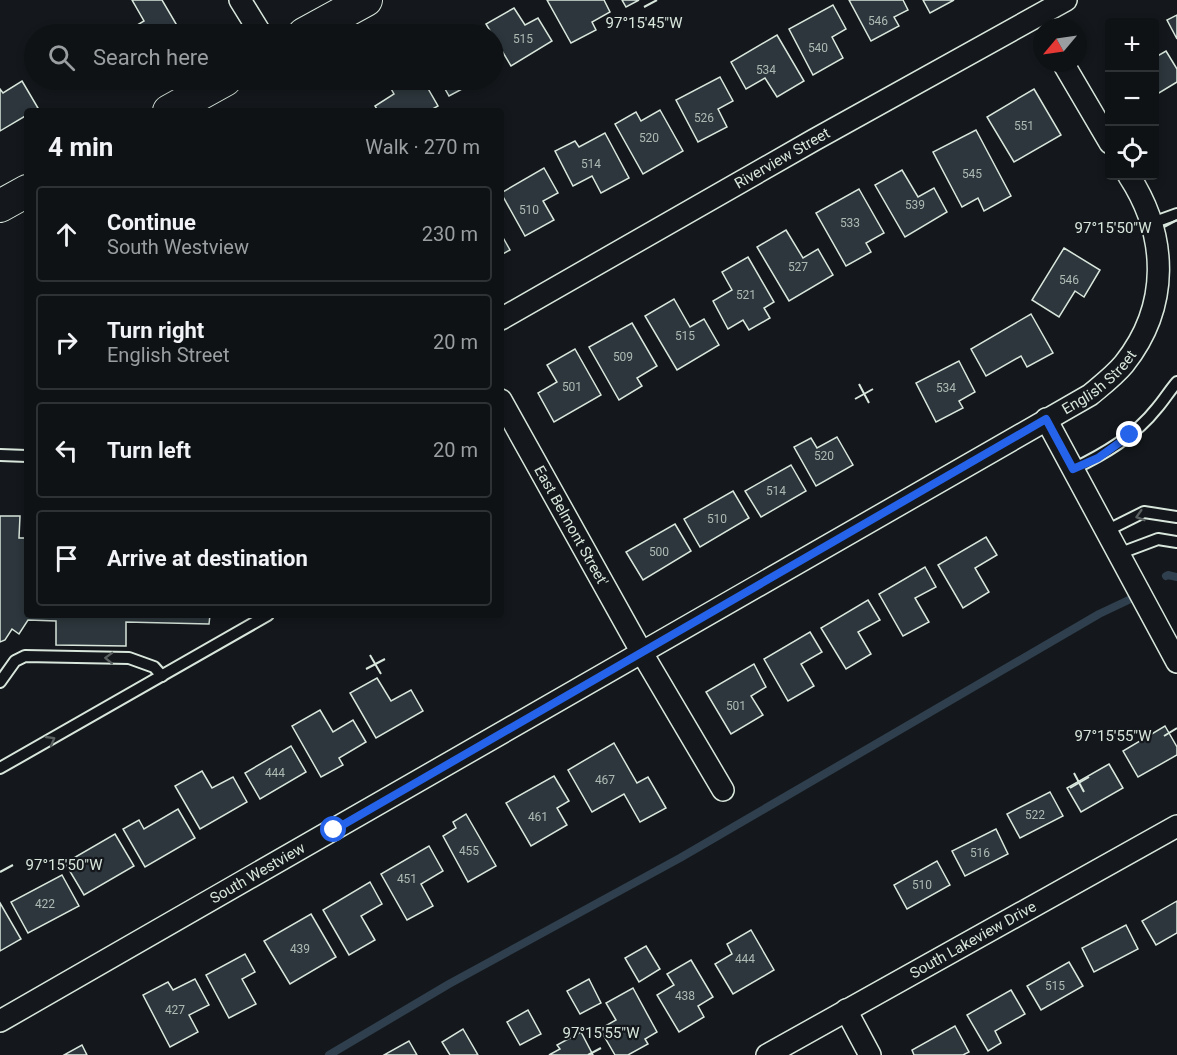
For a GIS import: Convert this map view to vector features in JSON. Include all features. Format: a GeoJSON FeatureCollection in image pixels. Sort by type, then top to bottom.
{"type":"FeatureCollection","features":[{"type":"Feature","properties":{"kind":"street"},"geometry":{"type":"LineString","coordinates":[[240,0],[255,24]]}},
{"type":"Feature","properties":{"kind":"street"},"geometry":{"type":"LineString","coordinates":[[322,24],[366,0]]}},
{"type":"Feature","properties":{"kind":"street","name":"Riverview Street"},"geometry":{"type":"LineString","coordinates":[[504,317],[1035,14],[1066,0]]}},
{"type":"Feature","properties":{"kind":"street"},"geometry":{"type":"LineString","coordinates":[[1068,72],[1105,134]]}},
{"type":"Feature","properties":{"kind":"street"},"geometry":{"type":"LineString","coordinates":[[174,108],[207,90]]}},
{"type":"Feature","properties":{"kind":"street","name":"English Street"},"geometry":{"type":"LineString","coordinates":[[1132,180],[1150,214],[1158,247],[1159,276],[1151,314],[1144,332],[1123,365],[1089,394],[1046,419],[1177,662]]}},
{"type":"Feature","properties":{"kind":"street"},"geometry":{"type":"LineString","coordinates":[[0,206],[24,193]]}},
{"type":"Feature","properties":{"kind":"street","name":"East Belmont Street'"},"geometry":{"type":"LineString","coordinates":[[504,405],[642,653],[723,790]]}},
{"type":"Feature","properties":{"kind":"street","name":"South Westview"},"geometry":{"type":"LineString","coordinates":[[0,1021],[1046,419]]}},
{"type":"Feature","properties":{"kind":"street","name":"South Lakeview Drive"},"geometry":{"type":"LineString","coordinates":[[767,1055],[1177,826]]}},
{"type":"Feature","properties":{"kind":"street"},"geometry":{"type":"LineString","coordinates":[[846,1010],[870,1055]]}},
{"type":"Feature","properties":{"kind":"lane"},"geometry":{"type":"LineString","coordinates":[[1152,223],[1177,214]]}},
{"type":"Feature","properties":{"kind":"lane"},"geometry":{"type":"LineString","coordinates":[[1073,469],[1098,458],[1130,435],[1156,410],[1177,381]]}},
{"type":"Feature","properties":{"kind":"lane"},"geometry":{"type":"LineString","coordinates":[[0,455],[24,456]]}},
{"type":"Feature","properties":{"kind":"lane"},"geometry":{"type":"LineString","coordinates":[[1106,531],[1144,512],[1177,517]]}},
{"type":"Feature","properties":{"kind":"lane"},"geometry":{"type":"LineString","coordinates":[[1119,554],[1158,539],[1177,542]]}},
{"type":"Feature","properties":{"kind":"lane"},"geometry":{"type":"LineString","coordinates":[[0,768],[263,618]]}},
{"type":"Feature","properties":{"kind":"lane"},"geometry":{"type":"LineString","coordinates":[[0,682],[15,661],[25,656],[129,658],[154,667],[162,676]]}},
{"type":"Feature","properties":{"kind":"building"},"geometry":{"type":"Polygon","coordinates":[[[132,0],[162,0],[176,24],[139,24],[144,21],[132,0]]]}},
{"type":"Feature","properties":{"kind":"building"},"geometry":{"type":"Polygon","coordinates":[[[547,0],[604,0],[610,12],[592,22],[596,30],[571,43],[547,0]]]}},
{"type":"Feature","properties":{"kind":"building"},"geometry":{"type":"Polygon","coordinates":[[[622,0],[639,0],[626,7],[622,0]]]}},
{"type":"Feature","properties":{"kind":"building"},"geometry":{"type":"Polygon","coordinates":[[[849,0],[903,0],[908,10],[894,17],[899,26],[871,41],[849,0]]]}},
{"type":"Feature","properties":{"kind":"building"},"geometry":{"type":"Polygon","coordinates":[[[923,0],[954,0],[930,13],[923,0]]]}},
{"type":"Feature","properties":{"kind":"building"},"geometry":{"type":"Polygon","coordinates":[[[833,5],[846,29],[832,37],[843,58],[813,75],[789,29],[833,5]]]}},
{"type":"Feature","properties":{"kind":"building"},"geometry":{"type":"Polygon","coordinates":[[[514,8],[525,25],[538,18],[552,41],[511,66],[504,54],[504,24],[486,24],[514,8]]]}},
{"type":"Feature","properties":{"kind":"building"},"geometry":{"type":"Polygon","coordinates":[[[1177,15],[1177,39],[1167,20],[1177,15]]]}},
{"type":"Feature","properties":{"kind":"building"},"geometry":{"type":"Polygon","coordinates":[[[777,35],[804,81],[777,97],[765,78],[746,89],[731,62],[777,35]]]}},
{"type":"Feature","properties":{"kind":"building"},"geometry":{"type":"Polygon","coordinates":[[[1166,51],[1177,69],[1177,82],[1159,93],[1159,72],[1159,55],[1166,51]]]}},
{"type":"Feature","properties":{"kind":"building"},"geometry":{"type":"Polygon","coordinates":[[[720,77],[733,101],[718,109],[727,127],[698,142],[676,100],[720,77]]]}},
{"type":"Feature","properties":{"kind":"building"},"geometry":{"type":"Polygon","coordinates":[[[22,81],[24,90],[27,90],[38,108],[24,108],[24,117],[0,131],[0,89],[3,93],[22,81]]]}},
{"type":"Feature","properties":{"kind":"building"},"geometry":{"type":"Polygon","coordinates":[[[1034,89],[1061,135],[1014,162],[987,117],[1034,89]]]}},
{"type":"Feature","properties":{"kind":"building"},"geometry":{"type":"Polygon","coordinates":[[[392,90],[429,90],[438,106],[434,108],[376,108],[375,106],[394,94],[392,90]]]}},
{"type":"Feature","properties":{"kind":"building"},"geometry":{"type":"Polygon","coordinates":[[[446,90],[460,90],[449,96],[446,90]]]}},
{"type":"Feature","properties":{"kind":"building"},"geometry":{"type":"Polygon","coordinates":[[[660,110],[683,151],[643,174],[615,124],[636,112],[641,121],[660,110]]]}},
{"type":"Feature","properties":{"kind":"building"},"geometry":{"type":"Polygon","coordinates":[[[976,130],[1011,196],[984,211],[978,198],[962,207],[933,152],[976,130]]]}},
{"type":"Feature","properties":{"kind":"building"},"geometry":{"type":"Polygon","coordinates":[[[605,133],[629,178],[601,193],[592,176],[573,186],[555,151],[575,141],[579,147],[605,133]]]}},
{"type":"Feature","properties":{"kind":"building"},"geometry":{"type":"Polygon","coordinates":[[[544,168],[558,193],[543,201],[554,220],[525,236],[504,198],[504,191],[544,168]]]}},
{"type":"Feature","properties":{"kind":"building"},"geometry":{"type":"Polygon","coordinates":[[[902,170],[918,197],[934,188],[947,212],[905,237],[875,185],[902,170]]]}},
{"type":"Feature","properties":{"kind":"building"},"geometry":{"type":"Polygon","coordinates":[[[859,189],[884,233],[866,243],[871,252],[846,266],[816,213],[859,189]]]}},
{"type":"Feature","properties":{"kind":"building"},"geometry":{"type":"Polygon","coordinates":[[[786,230],[803,258],[818,249],[833,275],[789,301],[757,247],[786,230]]]}},
{"type":"Feature","properties":{"kind":"building"},"geometry":{"type":"Polygon","coordinates":[[[504,239],[510,250],[504,253],[504,239]]]}},
{"type":"Feature","properties":{"kind":"building"},"geometry":{"type":"Polygon","coordinates":[[[1064,248],[1100,270],[1084,297],[1075,291],[1059,317],[1032,300],[1064,248]]]}},
{"type":"Feature","properties":{"kind":"building"},"geometry":{"type":"Polygon","coordinates":[[[748,257],[774,302],[764,308],[770,318],[749,330],[743,320],[728,329],[713,301],[732,290],[722,272],[748,257]]]}},
{"type":"Feature","properties":{"kind":"building"},"geometry":{"type":"Polygon","coordinates":[[[674,299],[690,327],[704,319],[719,345],[677,370],[645,316],[674,299]]]}},
{"type":"Feature","properties":{"kind":"building"},"geometry":{"type":"Polygon","coordinates":[[[1031,314],[1053,353],[1027,367],[1021,356],[986,376],[971,349],[1031,314]]]}},
{"type":"Feature","properties":{"kind":"building"},"geometry":{"type":"Polygon","coordinates":[[[632,323],[657,366],[637,378],[642,386],[619,400],[589,347],[632,323]]]}},
{"type":"Feature","properties":{"kind":"building"},"geometry":{"type":"Polygon","coordinates":[[[575,349],[601,395],[554,422],[538,393],[557,382],[547,365],[575,349]]]}},
{"type":"Feature","properties":{"kind":"building"},"geometry":{"type":"Polygon","coordinates":[[[959,361],[975,392],[959,401],[963,408],[936,422],[916,383],[959,361]]]}},
{"type":"Feature","properties":{"kind":"building"},"geometry":{"type":"Polygon","coordinates":[[[837,437],[853,465],[816,486],[794,447],[811,438],[817,448],[837,437]]]}},
{"type":"Feature","properties":{"kind":"building"},"geometry":{"type":"Polygon","coordinates":[[[791,465],[806,491],[761,517],[745,491],[791,465]]]}},
{"type":"Feature","properties":{"kind":"building"},"geometry":{"type":"Polygon","coordinates":[[[733,491],[749,518],[700,547],[684,519],[733,491]]]}},
{"type":"Feature","properties":{"kind":"building"},"geometry":{"type":"Polygon","coordinates":[[[0,516],[20,516],[19,538],[24,538],[24,618],[210,618],[209,624],[126,622],[126,646],[56,645],[56,621],[28,620],[19,634],[12,629],[5,640],[0,642],[0,516]]]}},
{"type":"Feature","properties":{"kind":"building"},"geometry":{"type":"Polygon","coordinates":[[[675,524],[691,551],[643,580],[626,552],[675,524]]]}},
{"type":"Feature","properties":{"kind":"building"},"geometry":{"type":"Polygon","coordinates":[[[986,537],[997,555],[975,568],[989,592],[963,608],[938,565],[986,537]]]}},
{"type":"Feature","properties":{"kind":"building"},"geometry":{"type":"Polygon","coordinates":[[[925,567],[936,587],[915,598],[929,622],[903,636],[879,594],[925,567]]]}},
{"type":"Feature","properties":{"kind":"building"},"geometry":{"type":"Polygon","coordinates":[[[868,600],[880,620],[858,632],[871,654],[846,669],[821,628],[868,600]]]}},
{"type":"Feature","properties":{"kind":"building"},"geometry":{"type":"Polygon","coordinates":[[[810,632],[822,652],[801,664],[814,686],[788,701],[764,659],[810,632]]]}},
{"type":"Feature","properties":{"kind":"building"},"geometry":{"type":"Polygon","coordinates":[[[754,664],[766,687],[751,696],[763,715],[731,734],[706,692],[754,664]]]}},
{"type":"Feature","properties":{"kind":"building"},"geometry":{"type":"Polygon","coordinates":[[[377,678],[391,701],[411,690],[423,711],[376,738],[350,693],[377,678]]]}},
{"type":"Feature","properties":{"kind":"building"},"geometry":{"type":"Polygon","coordinates":[[[320,710],[333,732],[353,720],[366,742],[339,758],[343,765],[321,777],[292,726],[320,710]]]}},
{"type":"Feature","properties":{"kind":"building"},"geometry":{"type":"Polygon","coordinates":[[[1165,726],[1177,747],[1177,755],[1138,777],[1123,751],[1165,726]]]}},
{"type":"Feature","properties":{"kind":"building"},"geometry":{"type":"Polygon","coordinates":[[[614,743],[637,783],[648,777],[666,808],[640,822],[624,794],[592,812],[568,770],[614,743]]]}},
{"type":"Feature","properties":{"kind":"building"},"geometry":{"type":"Polygon","coordinates":[[[291,746],[306,772],[260,799],[245,773],[291,746]]]}},
{"type":"Feature","properties":{"kind":"building"},"geometry":{"type":"Polygon","coordinates":[[[1109,764],[1123,788],[1081,812],[1067,788],[1109,764]]]}},
{"type":"Feature","properties":{"kind":"building"},"geometry":{"type":"Polygon","coordinates":[[[202,771],[212,788],[233,777],[247,802],[200,829],[175,786],[202,771]]]}},
{"type":"Feature","properties":{"kind":"building"},"geometry":{"type":"Polygon","coordinates":[[[554,776],[569,801],[557,808],[567,825],[531,846],[506,803],[554,776]]]}},
{"type":"Feature","properties":{"kind":"building"},"geometry":{"type":"Polygon","coordinates":[[[1050,792],[1063,816],[1020,838],[1007,814],[1050,792]]]}},
{"type":"Feature","properties":{"kind":"building"},"geometry":{"type":"Polygon","coordinates":[[[178,809],[195,838],[145,867],[123,829],[139,820],[144,829],[178,809]]]}},
{"type":"Feature","properties":{"kind":"building"},"geometry":{"type":"Polygon","coordinates":[[[466,814],[496,866],[468,882],[443,836],[456,828],[453,822],[466,814]]]}},
{"type":"Feature","properties":{"kind":"building"},"geometry":{"type":"Polygon","coordinates":[[[996,829],[1008,854],[965,876],[952,851],[996,829]]]}},
{"type":"Feature","properties":{"kind":"building"},"geometry":{"type":"Polygon","coordinates":[[[115,834],[134,866],[84,895],[65,863],[115,834]]]}},
{"type":"Feature","properties":{"kind":"building"},"geometry":{"type":"Polygon","coordinates":[[[429,846],[443,871],[421,884],[433,906],[407,920],[381,874],[429,846]]]}},
{"type":"Feature","properties":{"kind":"building"},"geometry":{"type":"Polygon","coordinates":[[[937,861],[950,885],[907,909],[894,885],[937,861]]]}},
{"type":"Feature","properties":{"kind":"building"},"geometry":{"type":"Polygon","coordinates":[[[62,875],[79,906],[28,933],[11,902],[62,875]]]}},
{"type":"Feature","properties":{"kind":"building"},"geometry":{"type":"Polygon","coordinates":[[[370,882],[382,904],[361,916],[375,940],[349,955],[323,910],[370,882]]]}},
{"type":"Feature","properties":{"kind":"building"},"geometry":{"type":"Polygon","coordinates":[[[1177,901],[1177,933],[1156,945],[1142,921],[1177,901]]]}},
{"type":"Feature","properties":{"kind":"building"},"geometry":{"type":"Polygon","coordinates":[[[0,903],[21,939],[0,951],[0,903]]]}},
{"type":"Feature","properties":{"kind":"building"},"geometry":{"type":"Polygon","coordinates":[[[311,914],[336,957],[290,984],[264,941],[311,914]]]}},
{"type":"Feature","properties":{"kind":"building"},"geometry":{"type":"Polygon","coordinates":[[[1126,925],[1138,949],[1094,972],[1082,948],[1126,925]]]}},
{"type":"Feature","properties":{"kind":"building"},"geometry":{"type":"Polygon","coordinates":[[[751,930],[774,970],[733,994],[715,964],[732,954],[727,944],[751,930]]]}},
{"type":"Feature","properties":{"kind":"building"},"geometry":{"type":"Polygon","coordinates":[[[646,946],[660,969],[639,982],[625,958],[646,946]]]}},
{"type":"Feature","properties":{"kind":"building"},"geometry":{"type":"Polygon","coordinates":[[[245,954],[255,972],[242,979],[256,1004],[229,1018],[206,975],[245,954]]]}},
{"type":"Feature","properties":{"kind":"building"},"geometry":{"type":"Polygon","coordinates":[[[691,960],[713,997],[698,1006],[704,1017],[679,1032],[657,995],[674,985],[667,974],[691,960]]]}},
{"type":"Feature","properties":{"kind":"building"},"geometry":{"type":"Polygon","coordinates":[[[1069,962],[1083,986],[1041,1010],[1027,986],[1069,962]]]}},
{"type":"Feature","properties":{"kind":"building"},"geometry":{"type":"Polygon","coordinates":[[[195,979],[209,1005],[189,1015],[198,1032],[170,1047],[143,995],[168,982],[173,990],[195,979]]]}},
{"type":"Feature","properties":{"kind":"building"},"geometry":{"type":"Polygon","coordinates":[[[589,979],[601,1003],[580,1014],[567,991],[589,979]]]}},
{"type":"Feature","properties":{"kind":"building"},"geometry":{"type":"Polygon","coordinates":[[[633,988],[657,1032],[645,1039],[648,1044],[628,1055],[615,1055],[600,1029],[616,1020],[606,1003],[633,988]]]}},
{"type":"Feature","properties":{"kind":"building"},"geometry":{"type":"Polygon","coordinates":[[[1011,990],[1025,1014],[995,1031],[1001,1043],[988,1051],[967,1015],[1011,990]]]}},
{"type":"Feature","properties":{"kind":"building"},"geometry":{"type":"Polygon","coordinates":[[[528,1010],[541,1034],[520,1045],[507,1022],[528,1010]]]}},
{"type":"Feature","properties":{"kind":"building"},"geometry":{"type":"Polygon","coordinates":[[[955,1026],[969,1052],[963,1055],[914,1055],[912,1050],[955,1026]]]}},
{"type":"Feature","properties":{"kind":"building"},"geometry":{"type":"Polygon","coordinates":[[[463,1029],[478,1055],[450,1055],[442,1042],[463,1029]]]}},
{"type":"Feature","properties":{"kind":"building"},"geometry":{"type":"Polygon","coordinates":[[[581,1032],[593,1055],[549,1055],[560,1049],[557,1045],[581,1032]]]}},
{"type":"Feature","properties":{"kind":"building"},"geometry":{"type":"Polygon","coordinates":[[[409,1041],[417,1055],[384,1055],[409,1041]]]}},
{"type":"Feature","properties":{"kind":"building"},"geometry":{"type":"Polygon","coordinates":[[[82,1045],[87,1055],[64,1055],[82,1045]]]}},
{"type":"Feature","properties":{"kind":"waterway"},"geometry":{"type":"LineString","coordinates":[[1166,576],[1177,577]]}},
{"type":"Feature","properties":{"kind":"waterway"},"geometry":{"type":"LineString","coordinates":[[329,1055],[449,984],[680,858],[1099,614],[1137,596]]}},
{"type":"Feature","properties":{"kind":"route"},"geometry":{"type":"LineString","coordinates":[[334,830],[1046,419],[1073,469],[1098,458],[1130,435]]}}]}
